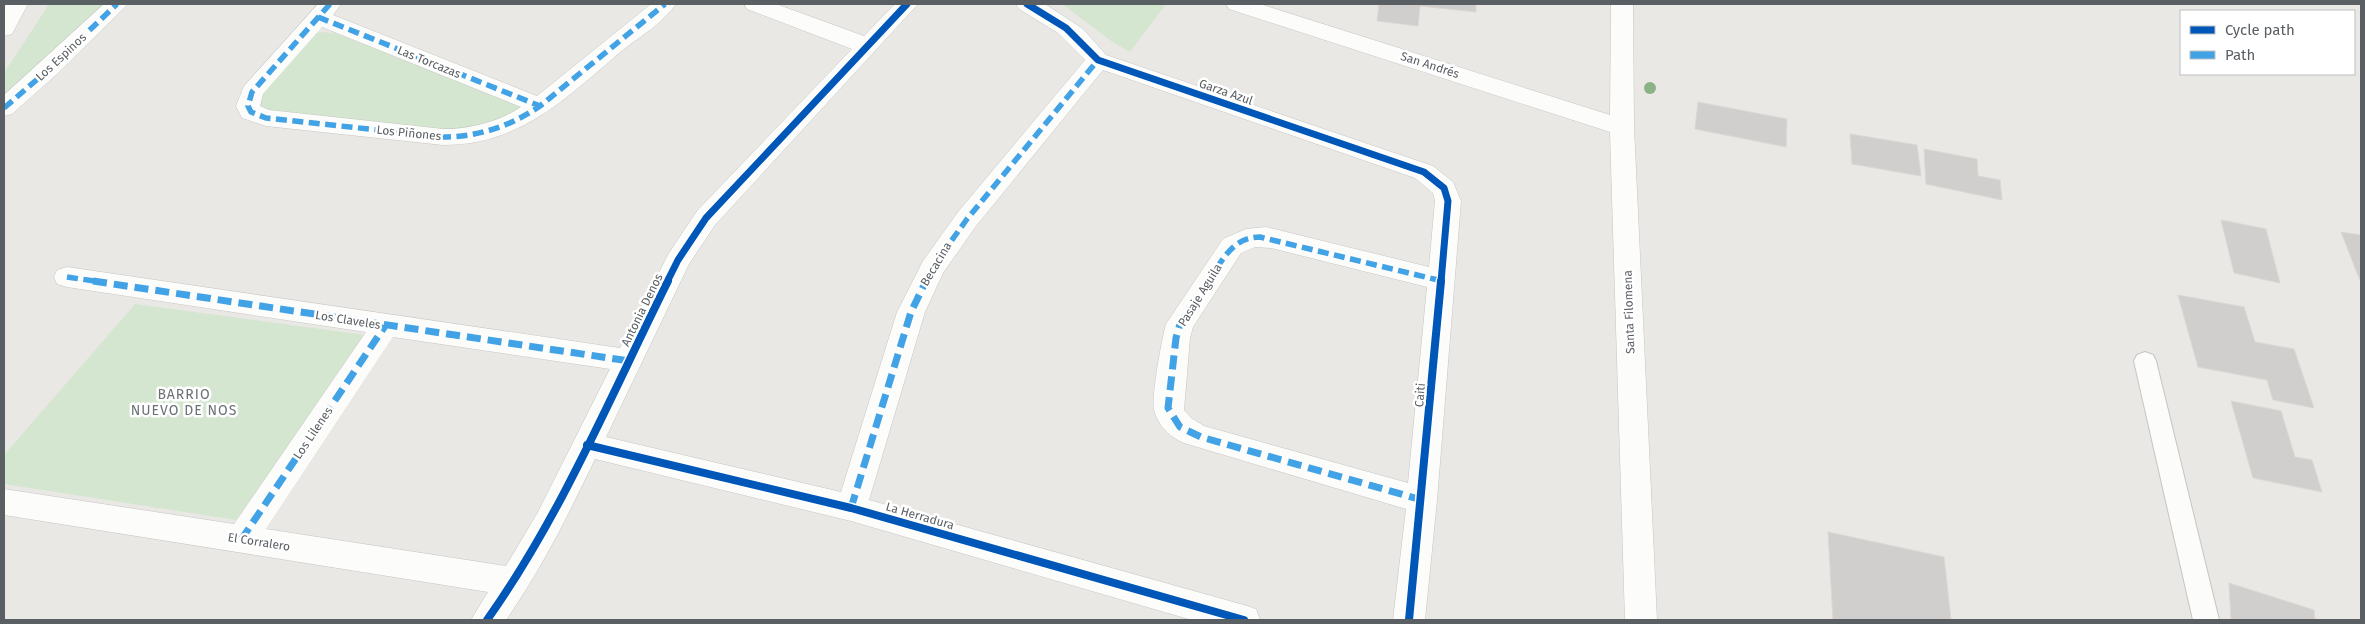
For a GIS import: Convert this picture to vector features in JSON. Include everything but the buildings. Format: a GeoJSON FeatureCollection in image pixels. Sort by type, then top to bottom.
{"type":"FeatureCollection","features":[{"type":"Feature","properties":{"kind":"street"},"geometry":{"type":"LineString","coordinates":[[4,29],[17,4]]}},
{"type":"Feature","properties":{"kind":"street","name":"Los Espinos"},"geometry":{"type":"LineString","coordinates":[[4,108],[48,70],[117,4]]}},
{"type":"Feature","properties":{"kind":"street","name":"Los Piñones"},"geometry":{"type":"LineString","coordinates":[[324,10],[252,92],[248,106],[251,112],[266,118],[443,137],[461,137],[493,130],[525,116],[666,4]]}},
{"type":"Feature","properties":{"kind":"street"},"geometry":{"type":"LineString","coordinates":[[755,4],[867,46],[906,4]]}},
{"type":"Feature","properties":{"kind":"street"},"geometry":{"type":"LineString","coordinates":[[1027,4],[1047,14],[1084,41],[1098,60]]}},
{"type":"Feature","properties":{"kind":"street","name":"San Andrés"},"geometry":{"type":"LineString","coordinates":[[1237,4],[1622,127]]}},
{"type":"Feature","properties":{"kind":"street","name":"Santa Filomena"},"geometry":{"type":"LineString","coordinates":[[1622,4],[1622,127],[1641,620]]}},
{"type":"Feature","properties":{"kind":"street","name":"Las Torcazas"},"geometry":{"type":"LineString","coordinates":[[324,10],[540,106]]}},
{"type":"Feature","properties":{"kind":"street","name":"Antonia Denos"},"geometry":{"type":"LineString","coordinates":[[487,620],[514,582],[549,522],[678,260],[706,218],[867,46]]}},
{"type":"Feature","properties":{"kind":"street","name":"Garza Azul"},"geometry":{"type":"LineString","coordinates":[[1098,60],[1432,177]]}},
{"type":"Feature","properties":{"kind":"street","name":"Becacina"},"geometry":{"type":"LineString","coordinates":[[851,508],[911,312],[932,268],[967,219],[1098,60]]}},
{"type":"Feature","properties":{"kind":"street","name":"Caiti"},"geometry":{"type":"LineString","coordinates":[[1409,620],[1422,500],[1448,201],[1444,188],[1432,177]]}},
{"type":"Feature","properties":{"kind":"street","name":"Pasaje Aguila"},"geometry":{"type":"LineString","coordinates":[[1422,500],[1186,432],[1172,418],[1168,408],[1176,338],[1180,324],[1232,246],[1240,240],[1260,236],[1271,238],[1442,280]]}},
{"type":"Feature","properties":{"kind":"street","name":"Los Claveles"},"geometry":{"type":"LineString","coordinates":[[68,278],[629,361]]}},
{"type":"Feature","properties":{"kind":"street","name":"Los Lilenes"},"geometry":{"type":"LineString","coordinates":[[240,540],[385,326]]}},
{"type":"Feature","properties":{"kind":"street","name":"La Herradura"},"geometry":{"type":"LineString","coordinates":[[587,445],[851,508],[1244,620]]}},
{"type":"Feature","properties":{"kind":"street","name":"El Corralero"},"geometry":{"type":"LineString","coordinates":[[4,502],[514,582]]}},
{"type":"Feature","properties":{"kind":"lane"},"geometry":{"type":"LineString","coordinates":[[2145,361],[2206,620]]}},
{"type":"Feature","properties":{"kind":"green space"},"geometry":{"type":"Polygon","coordinates":[[[49,4],[109,4],[4,101],[4,73],[49,4]]]}},
{"type":"Feature","properties":{"kind":"green space"},"geometry":{"type":"Polygon","coordinates":[[[1062,4],[1166,4],[1130,52],[1111,41],[1062,4]]]}},
{"type":"Feature","properties":{"kind":"green space"},"geometry":{"type":"Polygon","coordinates":[[[320,32],[335,33],[527,108],[463,132],[279,114],[264,109],[260,105],[260,94],[312,35],[320,32]]]}},
{"type":"Feature","properties":{"kind":"green space"},"geometry":{"type":"Polygon","coordinates":[[[135,304],[366,335],[236,520],[4,484],[4,455],[135,304]]]}},
{"type":"Feature","properties":{"kind":"marked path"},"geometry":{"type":"LineString","coordinates":[[4,108],[48,70],[117,4]]}},
{"type":"Feature","properties":{"kind":"marked path"},"geometry":{"type":"LineString","coordinates":[[330,4],[252,92],[248,106],[251,112],[266,118],[443,137],[461,137],[493,130],[525,116],[540,106],[665,4]]}},
{"type":"Feature","properties":{"kind":"marked path"},"geometry":{"type":"LineString","coordinates":[[318,17],[540,106]]}},
{"type":"Feature","properties":{"kind":"marked path"},"geometry":{"type":"LineString","coordinates":[[851,508],[911,312],[932,268],[967,219],[1098,60]]}},
{"type":"Feature","properties":{"kind":"marked path"},"geometry":{"type":"LineString","coordinates":[[1422,500],[1201,437],[1180,427],[1173,419],[1168,408],[1176,338],[1180,324],[1232,246],[1241,241],[1255,237],[1271,238],[1442,281]]}},
{"type":"Feature","properties":{"kind":"marked path"},"geometry":{"type":"LineString","coordinates":[[67,277],[629,361]]}},
{"type":"Feature","properties":{"kind":"marked path"},"geometry":{"type":"LineString","coordinates":[[241,540],[385,326]]}},
{"type":"Feature","properties":{"kind":"cycle path"},"geometry":{"type":"LineString","coordinates":[[487,620],[514,582],[549,522],[678,260],[706,218],[907,4]]}},
{"type":"Feature","properties":{"kind":"cycle path"},"geometry":{"type":"LineString","coordinates":[[1027,4],[1047,15],[1075,35],[1098,60],[1424,172],[1444,188],[1448,201],[1422,500],[1409,620]]}},
{"type":"Feature","properties":{"kind":"cycle path"},"geometry":{"type":"LineString","coordinates":[[587,445],[851,508],[1244,620]]}},
{"type":"Feature","properties":{"kind":"district","name":"BARRIO NUEVO DE NOS"},"geometry":{"type":"Point","coordinates":[184,402]}}]}
